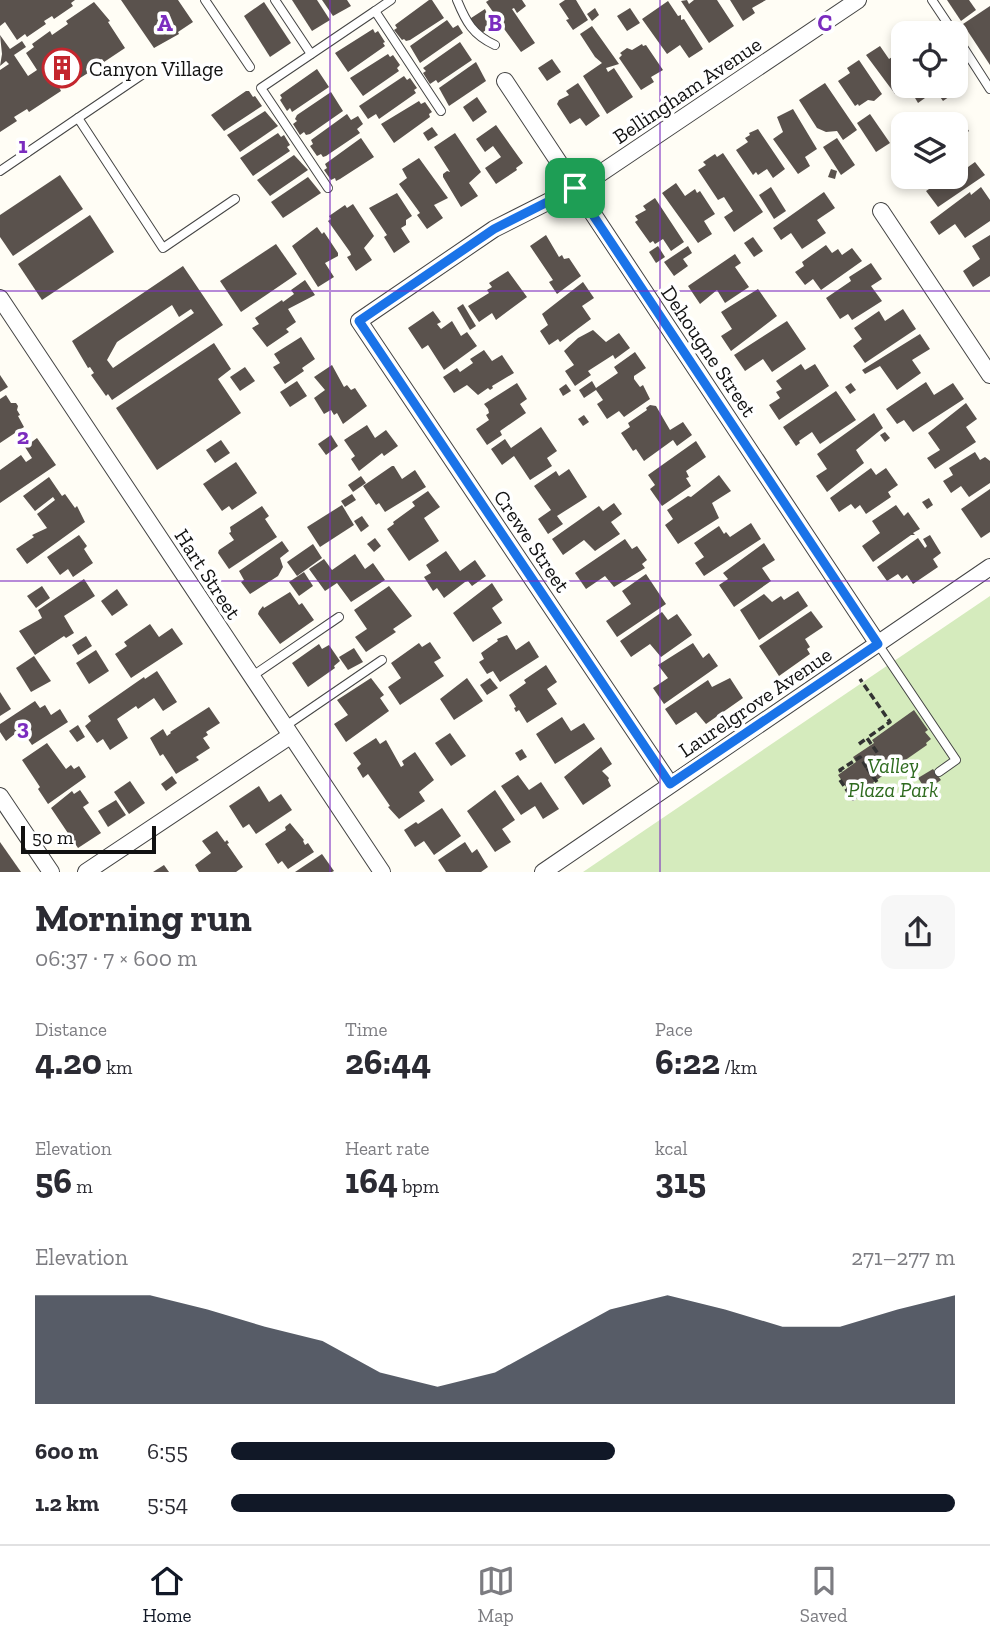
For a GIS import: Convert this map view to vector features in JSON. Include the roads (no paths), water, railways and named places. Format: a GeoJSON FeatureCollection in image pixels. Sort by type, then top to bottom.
{"type":"FeatureCollection","features":[{"type":"Feature","properties":{"kind":"street","name":"Bellingham Avenue"},"geometry":{"type":"LineString","coordinates":[[359,321],[494,229],[589,181],[858,0]]}},
{"type":"Feature","properties":{"kind":"street","name":"Dehougne Street"},"geometry":{"type":"LineString","coordinates":[[505,81],[878,644]]}},
{"type":"Feature","properties":{"kind":"street"},"geometry":{"type":"LineString","coordinates":[[881,211],[990,375]]}},
{"type":"Feature","properties":{"kind":"street","name":"Hart Street"},"geometry":{"type":"LineString","coordinates":[[0,299],[382,872]]}},
{"type":"Feature","properties":{"kind":"street","name":"Crewe Street"},"geometry":{"type":"LineString","coordinates":[[359,321],[670,784]]}},
{"type":"Feature","properties":{"kind":"street","name":"Laurelgrove Avenue"},"geometry":{"type":"LineString","coordinates":[[543,872],[990,567]]}},
{"type":"Feature","properties":{"kind":"street"},"geometry":{"type":"LineString","coordinates":[[86,872],[287,731]]}},
{"type":"Feature","properties":{"kind":"street"},"geometry":{"type":"LineString","coordinates":[[0,796],[51,872]]}},
{"type":"Feature","properties":{"kind":"lane"},"geometry":{"type":"LineString","coordinates":[[205,0],[250,66]]}},
{"type":"Feature","properties":{"kind":"lane"},"geometry":{"type":"LineString","coordinates":[[275,0],[311,54]]}},
{"type":"Feature","properties":{"kind":"lane"},"geometry":{"type":"LineString","coordinates":[[328,188],[261,88],[391,0]]}},
{"type":"Feature","properties":{"kind":"lane"},"geometry":{"type":"LineString","coordinates":[[457,0],[479,38],[495,45]]}},
{"type":"Feature","properties":{"kind":"lane"},"geometry":{"type":"LineString","coordinates":[[932,0],[946,21]]}},
{"type":"Feature","properties":{"kind":"lane"},"geometry":{"type":"LineString","coordinates":[[375,11],[441,111]]}},
{"type":"Feature","properties":{"kind":"lane"},"geometry":{"type":"LineString","coordinates":[[968,54],[990,89]]}},
{"type":"Feature","properties":{"kind":"lane"},"geometry":{"type":"LineString","coordinates":[[0,170],[149,70]]}},
{"type":"Feature","properties":{"kind":"lane"},"geometry":{"type":"LineString","coordinates":[[78,118],[163,248],[235,199]]}},
{"type":"Feature","properties":{"kind":"lane"},"geometry":{"type":"LineString","coordinates":[[251,677],[339,617]]}},
{"type":"Feature","properties":{"kind":"lane"},"geometry":{"type":"LineString","coordinates":[[878,644],[956,760],[939,772]]}},
{"type":"Feature","properties":{"kind":"lane"},"geometry":{"type":"LineString","coordinates":[[287,731],[382,660]]}},
{"type":"Feature","properties":{"kind":"place","name":"Canyon Village"},"geometry":{"type":"Point","coordinates":[62,68]}},
{"type":"Feature","properties":{"kind":"park label","name":"Valley Plaza Park"},"geometry":{"type":"Point","coordinates":[893,777]}}]}
